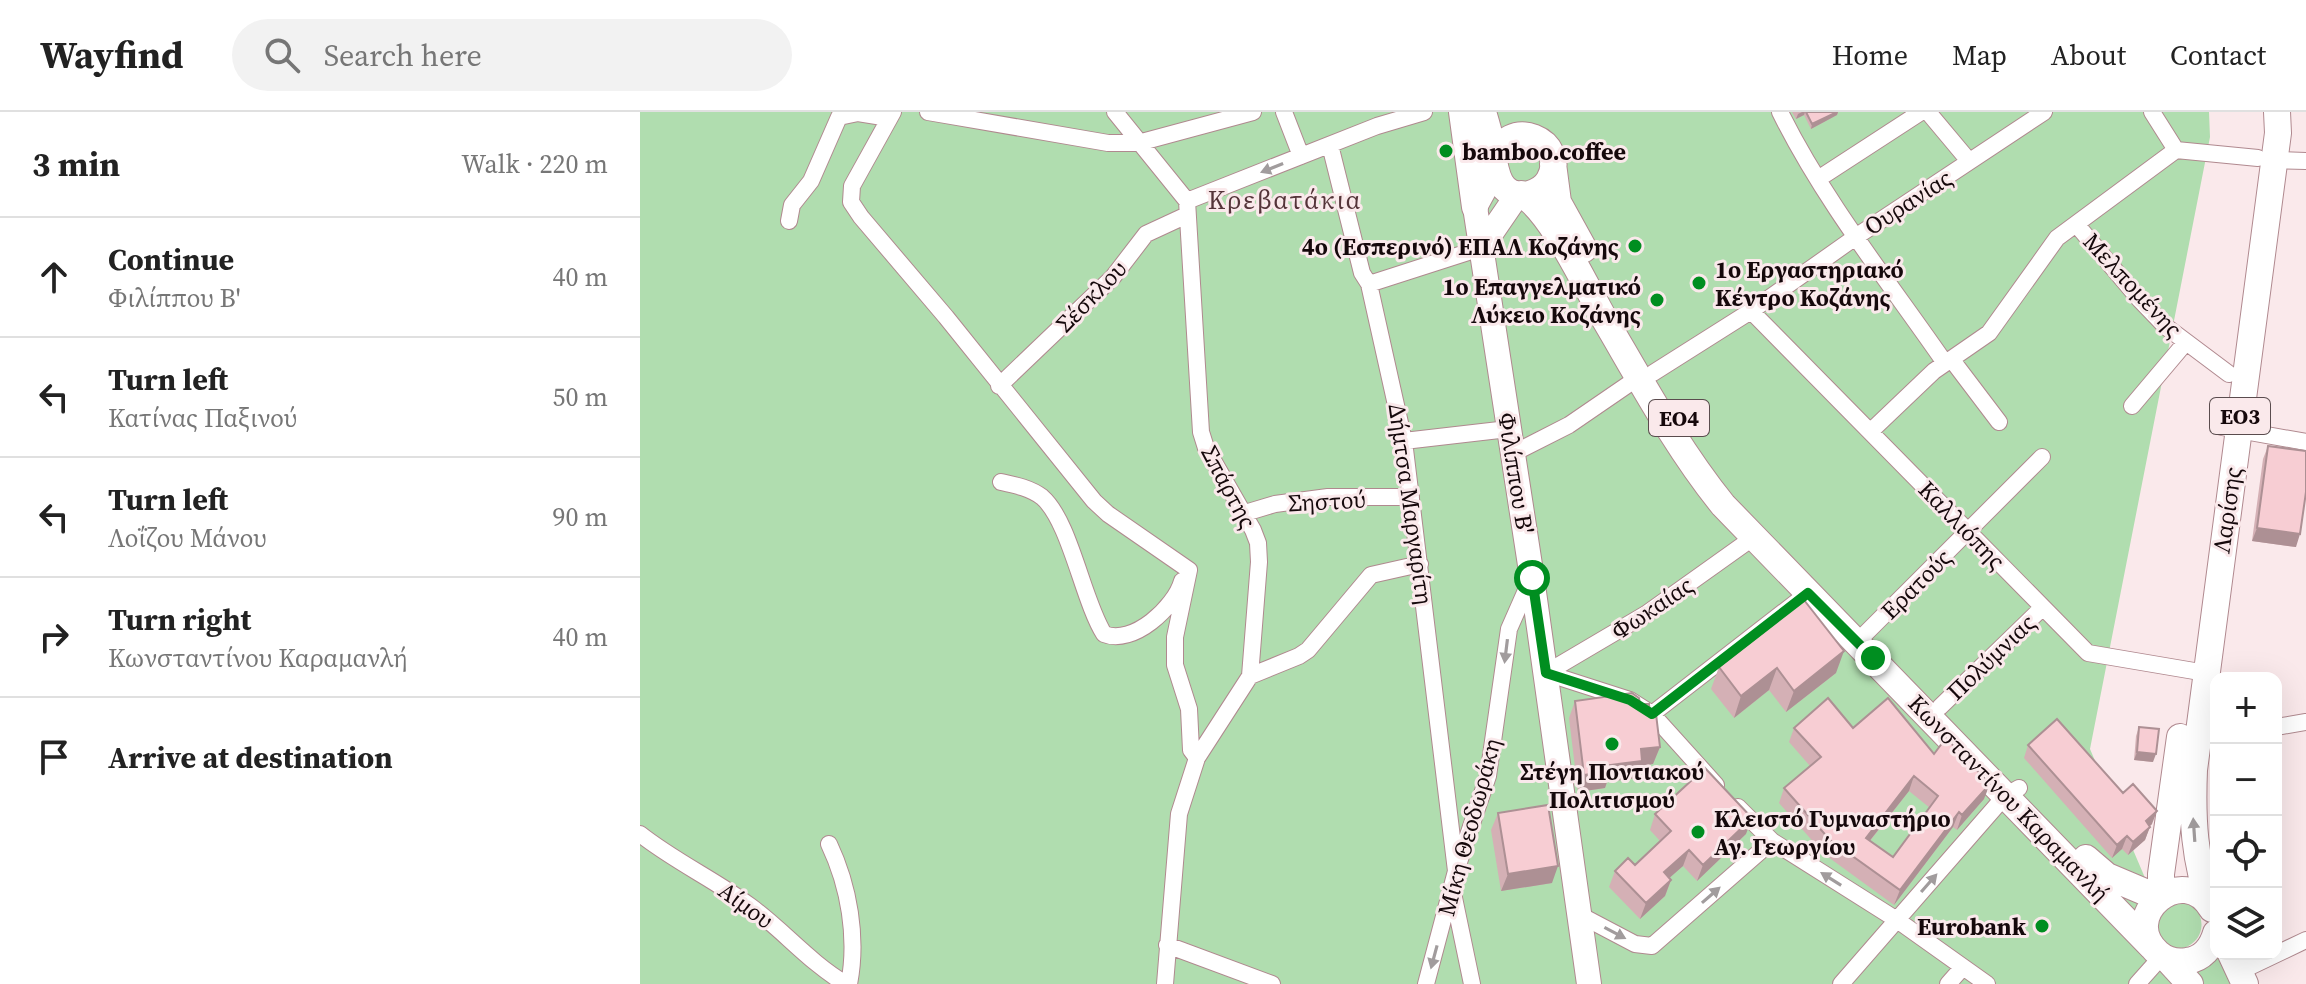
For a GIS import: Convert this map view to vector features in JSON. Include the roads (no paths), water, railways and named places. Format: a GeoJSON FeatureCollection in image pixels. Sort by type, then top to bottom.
{"type":"FeatureCollection","features":[{"type":"Feature","properties":{"kind":"main road"},"geometry":{"type":"LineString","coordinates":[[1462,112],[1475,207]]}},
{"type":"Feature","properties":{"kind":"main road"},"geometry":{"type":"LineString","coordinates":[[1483,112],[1494,167]]}},
{"type":"Feature","properties":{"kind":"main road","name":"ΕΟ4"},"geometry":{"type":"LineString","coordinates":[[1508,112],[1517,125],[1549,149],[1553,164]]}},
{"type":"Feature","properties":{"kind":"main road","name":"Λαρίσης"},"geometry":{"type":"LineString","coordinates":[[2210,903],[2199,872],[2195,846],[2193,797],[2198,672],[2266,159],[2262,129],[2268,112]]}},
{"type":"Feature","properties":{"kind":"main road","name":"Λαρίσης"},"geometry":{"type":"LineString","coordinates":[[2230,429],[2229,374],[2266,159],[2278,133],[2277,112]]}},
{"type":"Feature","properties":{"kind":"main road"},"geometry":{"type":"LineString","coordinates":[[1475,207],[1494,167],[1499,147],[1507,140],[1522,135],[1537,138]]}},
{"type":"Feature","properties":{"kind":"main road"},"geometry":{"type":"LineString","coordinates":[[1481,248],[1520,194],[1535,192],[1545,184],[1553,164]]}},
{"type":"Feature","properties":{"kind":"main road","name":"Κωνσταντίνου Καραμανλή"},"geometry":{"type":"LineString","coordinates":[[1553,164],[1558,202],[1691,464],[1723,505],[1808,593],[1940,707],[2012,792],[2092,864],[2115,880],[2160,897]]}},
{"type":"Feature","properties":{"kind":"main road","name":"ΕΟ4"},"geometry":{"type":"LineString","coordinates":[[1494,167],[1505,188],[1520,194]]}},
{"type":"Feature","properties":{"kind":"main road","name":"Κωνσταντίνου Καραμανλή"},"geometry":{"type":"LineString","coordinates":[[1520,194],[1536,206],[1710,470],[1862,638],[2012,792],[2190,984]]}},
{"type":"Feature","properties":{"kind":"main road","name":"Φιλίππου Β'"},"geometry":{"type":"LineString","coordinates":[[1475,207],[1546,673],[1589,984]]}},
{"type":"Feature","properties":{"kind":"main road","name":"Λαρίσης"},"geometry":{"type":"LineString","coordinates":[[2160,897],[2164,850],[2197,740]]}},
{"type":"Feature","properties":{"kind":"main road"},"geometry":{"type":"LineString","coordinates":[[2115,880],[2129,879],[2144,872],[2164,850]]}},
{"type":"Feature","properties":{"kind":"main road","name":"ΕΟ3"},"geometry":{"type":"LineString","coordinates":[[2160,954],[2146,932],[2146,917],[2160,897],[2184,890],[2199,895],[2210,908]]}},
{"type":"Feature","properties":{"kind":"main road"},"geometry":{"type":"LineString","coordinates":[[2160,954],[2184,962],[2200,956],[2210,946]]}},
{"type":"Feature","properties":{"kind":"street"},"geometry":{"type":"LineString","coordinates":[[928,112],[1108,143],[1138,143],[1253,112]]}},
{"type":"Feature","properties":{"kind":"street"},"geometry":{"type":"LineString","coordinates":[[1115,112],[1187,208]]}},
{"type":"Feature","properties":{"kind":"street"},"geometry":{"type":"LineString","coordinates":[[1284,112],[1301,156]]}},
{"type":"Feature","properties":{"kind":"street","name":"Σέσκλου"},"geometry":{"type":"LineString","coordinates":[[999,386],[1113,277],[1146,234],[1187,208],[1301,156],[1377,126],[1424,112]]}},
{"type":"Feature","properties":{"kind":"street"},"geometry":{"type":"LineString","coordinates":[[1780,112],[1818,179],[1857,236],[1949,362],[1999,422]]}},
{"type":"Feature","properties":{"kind":"street"},"geometry":{"type":"LineString","coordinates":[[1818,179],[1921,112]]}},
{"type":"Feature","properties":{"kind":"street"},"geometry":{"type":"LineString","coordinates":[[1928,112],[1969,161]]}},
{"type":"Feature","properties":{"kind":"street","name":"Ουρανίας"},"geometry":{"type":"LineString","coordinates":[[1512,454],[1569,425],[1751,311],[1857,236],[2044,112]]}},
{"type":"Feature","properties":{"kind":"street"},"geometry":{"type":"LineString","coordinates":[[2152,112],[2176,150]]}},
{"type":"Feature","properties":{"kind":"street"},"geometry":{"type":"LineString","coordinates":[[789,221],[792,205],[811,181],[839,117],[858,113],[891,115],[852,186],[851,202],[1094,501],[1185,567],[1190,574],[1175,637],[1175,665],[1189,709],[1191,750],[1197,758]]}},
{"type":"Feature","properties":{"kind":"street","name":"Δήμτσα Μαργαρίτη"},"geometry":{"type":"LineString","coordinates":[[1330,145],[1362,273],[1369,284],[1404,441],[1454,880],[1472,984]]}},
{"type":"Feature","properties":{"kind":"street"},"geometry":{"type":"LineString","coordinates":[[1871,431],[1918,384],[1994,327],[2047,250],[2076,224],[2176,150],[2306,161]]}},
{"type":"Feature","properties":{"kind":"street","name":"Σπάρτης"},"geometry":{"type":"LineString","coordinates":[[1187,208],[1201,432],[1206,448],[1245,513],[1258,543],[1250,676]]}},
{"type":"Feature","properties":{"kind":"street","name":"Μελπομένης"},"geometry":{"type":"LineString","coordinates":[[2076,224],[2165,326],[2229,374]]}},
{"type":"Feature","properties":{"kind":"street"},"geometry":{"type":"LineString","coordinates":[[1369,284],[1481,248]]}},
{"type":"Feature","properties":{"kind":"street","name":"Καλλιόπης"},"geometry":{"type":"LineString","coordinates":[[1751,311],[2088,653],[2198,672]]}},
{"type":"Feature","properties":{"kind":"street"},"geometry":{"type":"LineString","coordinates":[[2132,406],[2186,342]]}},
{"type":"Feature","properties":{"kind":"street"},"geometry":{"type":"LineString","coordinates":[[1404,441],[1508,429]]}},
{"type":"Feature","properties":{"kind":"street"},"geometry":{"type":"LineString","coordinates":[[2230,429],[2306,442]]}},
{"type":"Feature","properties":{"kind":"street","name":"Ερατούς"},"geometry":{"type":"LineString","coordinates":[[1862,638],[2042,457]]}},
{"type":"Feature","properties":{"kind":"street"},"geometry":{"type":"LineString","coordinates":[[1001,482],[1023,487],[1042,498],[1050,508],[1065,536],[1104,634],[1114,638],[1125,636],[1137,633],[1148,625],[1180,590],[1185,567]]}},
{"type":"Feature","properties":{"kind":"street","name":"Σηστού"},"geometry":{"type":"LineString","coordinates":[[1245,513],[1275,504],[1328,497],[1411,497]]}},
{"type":"Feature","properties":{"kind":"street","name":"Φωκαίας"},"geometry":{"type":"LineString","coordinates":[[1546,673],[1646,614],[1754,537]]}},
{"type":"Feature","properties":{"kind":"street"},"geometry":{"type":"LineString","coordinates":[[1165,984],[1179,814],[1197,758],[1250,676],[1308,650],[1371,575],[1420,564]]}},
{"type":"Feature","properties":{"kind":"street","name":"Μίκη Θεοδωράκη"},"geometry":{"type":"LineString","coordinates":[[1426,984],[1454,880],[1488,776],[1509,629],[1532,578]]}},
{"type":"Feature","properties":{"kind":"street"},"geometry":{"type":"LineString","coordinates":[[1652,714],[1808,593]]}},
{"type":"Feature","properties":{"kind":"street","name":"Πολύμνιας"},"geometry":{"type":"LineString","coordinates":[[1940,707],[2042,608]]}},
{"type":"Feature","properties":{"kind":"street"},"geometry":{"type":"LineString","coordinates":[[1546,673],[1630,700],[1652,714],[1772,841],[1897,920],[1987,984]]}},
{"type":"Feature","properties":{"kind":"street"},"geometry":{"type":"LineString","coordinates":[[2282,726],[2306,722]]}},
{"type":"Feature","properties":{"kind":"street"},"geometry":{"type":"LineString","coordinates":[[1841,984],[2012,792]]}},
{"type":"Feature","properties":{"kind":"street","name":"Αίμου"},"geometry":{"type":"LineString","coordinates":[[640,834],[738,897],[825,972],[847,984]]}},
{"type":"Feature","properties":{"kind":"street"},"geometry":{"type":"LineString","coordinates":[[1578,914],[1635,944],[1652,946],[1772,841]]}},
{"type":"Feature","properties":{"kind":"street"},"geometry":{"type":"LineString","coordinates":[[829,844],[840,867],[848,900],[852,965],[847,984]]}},
{"type":"Feature","properties":{"kind":"street"},"geometry":{"type":"LineString","coordinates":[[2239,970],[2306,940]]}},
{"type":"Feature","properties":{"kind":"street"},"geometry":{"type":"LineString","coordinates":[[1167,945],[1272,984]]}},
{"type":"Feature","properties":{"kind":"street"},"geometry":{"type":"LineString","coordinates":[[2137,984],[2160,954]]}},
{"type":"Feature","properties":{"kind":"street"},"geometry":{"type":"LineString","coordinates":[[1948,984],[1963,967]]}},
{"type":"Feature","properties":{"kind":"place","name":"bamboo.coffee"},"geometry":{"type":"Point","coordinates":[1446,151]}},
{"type":"Feature","properties":{"kind":"place","name":"4ο (Εσπερινό) ΕΠΑΛ Κοζάνης"},"geometry":{"type":"Point","coordinates":[1635,246]}},
{"type":"Feature","properties":{"kind":"place","name":"1ο Εργαστηριακό Κέντρο Κοζάνης"},"geometry":{"type":"Point","coordinates":[1699,283]}},
{"type":"Feature","properties":{"kind":"place","name":"1ο Επαγγελματικό Λύκειο Κοζάνης"},"geometry":{"type":"Point","coordinates":[1657,300]}},
{"type":"Feature","properties":{"kind":"place","name":"Στέγη Ποντιακού Πολιτισμού"},"geometry":{"type":"Point","coordinates":[1612,744]}},
{"type":"Feature","properties":{"kind":"place","name":"Κλειστό Γυμναστήριο Αγ. Γεωργίου"},"geometry":{"type":"Point","coordinates":[1698,832]}},
{"type":"Feature","properties":{"kind":"place","name":"Eurobank"},"geometry":{"type":"Point","coordinates":[2042,926]}},
{"type":"Feature","properties":{"kind":"district","name":"Κρεβατάκια"},"geometry":{"type":"Point","coordinates":[1285,200]}}]}
